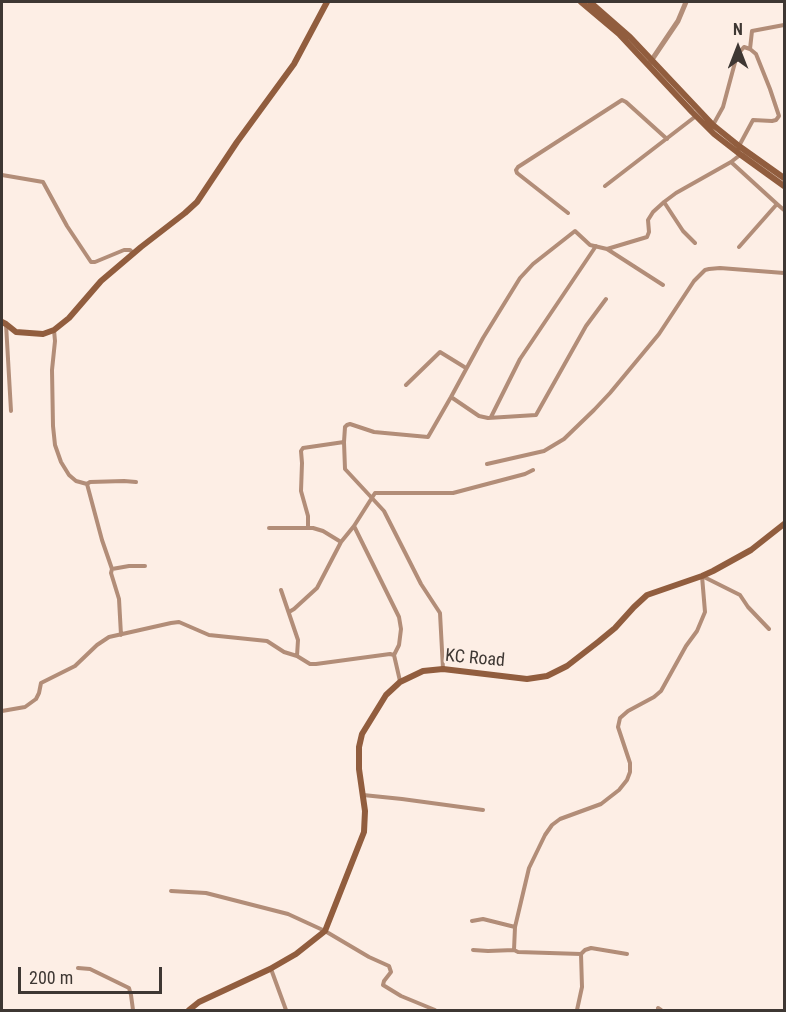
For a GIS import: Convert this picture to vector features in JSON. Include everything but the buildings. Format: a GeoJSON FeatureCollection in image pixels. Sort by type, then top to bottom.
{"type":"FeatureCollection","features":[{"type":"Feature","properties":{"kind":"main road"},"geometry":{"type":"LineString","coordinates":[[4,323],[16,332],[43,334],[54,330],[69,318],[101,281],[185,213],[196,202],[294,64],[327,2]]}},
{"type":"Feature","properties":{"kind":"main road"},"geometry":{"type":"LineString","coordinates":[[581,2],[651,62],[713,125],[784,186]]}},
{"type":"Feature","properties":{"kind":"main road"},"geometry":{"type":"LineString","coordinates":[[590,2],[630,37],[696,116],[714,134],[741,155],[784,178]]}},
{"type":"Feature","properties":{"kind":"main road","name":"KC Road"},"geometry":{"type":"LineString","coordinates":[[325,931],[364,832],[365,810],[359,769],[359,747],[362,734],[387,695],[400,682],[423,671],[443,669],[527,679],[547,675],[567,666],[598,642],[647,595],[702,576],[752,550],[784,524]]}},
{"type":"Feature","properties":{"kind":"main road"},"geometry":{"type":"LineString","coordinates":[[189,1011],[199,1002],[270,969],[296,954],[325,931]]}},
{"type":"Feature","properties":{"kind":"street"},"geometry":{"type":"LineString","coordinates":[[651,62],[678,21],[686,2]]}},
{"type":"Feature","properties":{"kind":"street"},"geometry":{"type":"LineString","coordinates":[[750,49],[752,31],[784,26]]}},
{"type":"Feature","properties":{"kind":"street"},"geometry":{"type":"LineString","coordinates":[[713,125],[723,107],[737,55],[744,48],[750,49],[756,54],[779,117],[772,121],[753,120],[739,146]]}},
{"type":"Feature","properties":{"kind":"street"},"geometry":{"type":"LineString","coordinates":[[568,213],[517,173],[518,167],[622,100],[667,139]]}},
{"type":"Feature","properties":{"kind":"street"},"geometry":{"type":"LineString","coordinates":[[605,186],[696,116]]}},
{"type":"Feature","properties":{"kind":"street"},"geometry":{"type":"LineString","coordinates":[[607,249],[647,237],[648,220],[652,212],[676,193],[741,155]]}},
{"type":"Feature","properties":{"kind":"street"},"geometry":{"type":"LineString","coordinates":[[731,162],[784,210]]}},
{"type":"Feature","properties":{"kind":"street"},"geometry":{"type":"LineString","coordinates":[[2,175],[43,182],[67,226],[91,262],[124,250],[130,250],[134,254]]}},
{"type":"Feature","properties":{"kind":"street"},"geometry":{"type":"LineString","coordinates":[[664,202],[683,231],[695,243]]}},
{"type":"Feature","properties":{"kind":"street"},"geometry":{"type":"LineString","coordinates":[[739,247],[777,204]]}},
{"type":"Feature","properties":{"kind":"street"},"geometry":{"type":"LineString","coordinates":[[443,669],[440,613],[421,584],[384,511],[345,469],[345,427],[351,424],[374,432],[428,437],[520,278],[533,264],[574,231],[590,245],[607,249],[663,285]]}},
{"type":"Feature","properties":{"kind":"street"},"geometry":{"type":"LineString","coordinates":[[491,418],[520,359],[596,246]]}},
{"type":"Feature","properties":{"kind":"street"},"geometry":{"type":"LineString","coordinates":[[487,464],[544,452],[564,438],[610,393],[659,334],[694,281],[705,270],[720,268],[784,273]]}},
{"type":"Feature","properties":{"kind":"street"},"geometry":{"type":"LineString","coordinates":[[451,397],[479,416],[488,418],[536,415],[586,326],[606,299]]}},
{"type":"Feature","properties":{"kind":"street"},"geometry":{"type":"LineString","coordinates":[[4,323],[11,411]]}},
{"type":"Feature","properties":{"kind":"street"},"geometry":{"type":"LineString","coordinates":[[54,330],[53,426],[55,445],[61,462],[76,481],[87,484],[136,482]]}},
{"type":"Feature","properties":{"kind":"street"},"geometry":{"type":"LineString","coordinates":[[406,385],[440,352],[466,368]]}},
{"type":"Feature","properties":{"kind":"street"},"geometry":{"type":"LineString","coordinates":[[308,528],[308,516],[301,491],[301,451],[303,448],[344,442]]}},
{"type":"Feature","properties":{"kind":"street"},"geometry":{"type":"LineString","coordinates":[[289,612],[317,588],[341,542],[375,493],[453,493],[533,470]]}},
{"type":"Feature","properties":{"kind":"street"},"geometry":{"type":"LineString","coordinates":[[87,484],[112,569],[118,599],[121,634]]}},
{"type":"Feature","properties":{"kind":"street"},"geometry":{"type":"LineString","coordinates":[[354,526],[399,617],[401,629],[399,645],[394,655],[400,682]]}},
{"type":"Feature","properties":{"kind":"street"},"geometry":{"type":"LineString","coordinates":[[269,528],[313,528],[341,542]]}},
{"type":"Feature","properties":{"kind":"street"},"geometry":{"type":"LineString","coordinates":[[112,569],[145,566]]}},
{"type":"Feature","properties":{"kind":"street"},"geometry":{"type":"LineString","coordinates":[[702,576],[740,595],[748,607],[770,629]]}},
{"type":"Feature","properties":{"kind":"street"},"geometry":{"type":"LineString","coordinates":[[514,950],[515,927],[529,868],[545,835],[560,819],[601,804],[619,790],[627,780],[630,763],[618,728],[620,718],[661,691],[697,631],[705,612],[702,576]]}},
{"type":"Feature","properties":{"kind":"street"},"geometry":{"type":"LineString","coordinates":[[280,590],[298,640],[297,656]]}},
{"type":"Feature","properties":{"kind":"street"},"geometry":{"type":"LineString","coordinates":[[2,711],[25,707],[36,699],[41,683],[75,666],[109,637],[179,622],[209,635],[267,641],[284,652],[316,664],[394,655]]}},
{"type":"Feature","properties":{"kind":"street"},"geometry":{"type":"LineString","coordinates":[[363,795],[402,798],[483,810]]}},
{"type":"Feature","properties":{"kind":"street"},"geometry":{"type":"LineString","coordinates":[[171,891],[206,893],[288,914],[325,931],[389,966],[391,972],[383,985],[435,1011]]}},
{"type":"Feature","properties":{"kind":"street"},"geometry":{"type":"LineString","coordinates":[[471,921],[483,919],[515,927]]}},
{"type":"Feature","properties":{"kind":"street"},"geometry":{"type":"LineString","coordinates":[[473,950],[581,954],[591,948],[627,954]]}},
{"type":"Feature","properties":{"kind":"street"},"geometry":{"type":"LineString","coordinates":[[577,1011],[582,987],[581,954]]}},
{"type":"Feature","properties":{"kind":"street"},"geometry":{"type":"LineString","coordinates":[[78,968],[90,969],[129,988],[133,1011]]}},
{"type":"Feature","properties":{"kind":"street"},"geometry":{"type":"LineString","coordinates":[[270,969],[286,1011]]}}]}
